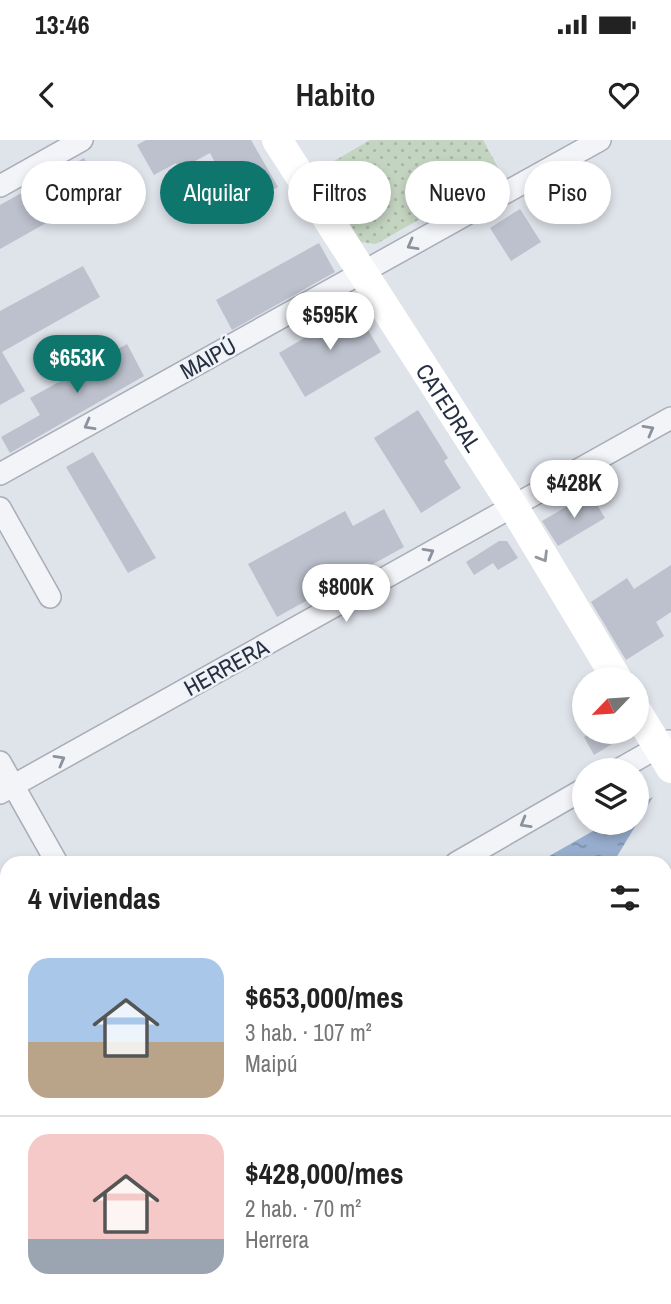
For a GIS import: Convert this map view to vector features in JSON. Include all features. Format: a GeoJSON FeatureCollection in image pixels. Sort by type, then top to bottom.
{"type":"FeatureCollection","features":[{"type":"Feature","properties":{"kind":"main road","name":"CATEDRAL"},"geometry":{"type":"LineString","coordinates":[[277,140],[513,506],[610,667]]}},
{"type":"Feature","properties":{"kind":"main road"},"geometry":{"type":"LineString","coordinates":[[649,728],[667,751]]}},
{"type":"Feature","properties":{"kind":"street"},"geometry":{"type":"LineString","coordinates":[[0,186],[82,140]]}},
{"type":"Feature","properties":{"kind":"street","name":"MAIPÚ"},"geometry":{"type":"LineString","coordinates":[[0,474],[600,140]]}},
{"type":"Feature","properties":{"kind":"street","name":"HERRERA"},"geometry":{"type":"LineString","coordinates":[[7,789],[671,418]]}},
{"type":"Feature","properties":{"kind":"street"},"geometry":{"type":"LineString","coordinates":[[0,508],[50,597]]}},
{"type":"Feature","properties":{"kind":"street"},"geometry":{"type":"LineString","coordinates":[[649,758],[667,751]]}},
{"type":"Feature","properties":{"kind":"street"},"geometry":{"type":"LineString","coordinates":[[0,762],[7,789],[52,856]]}},
{"type":"Feature","properties":{"kind":"street"},"geometry":{"type":"LineString","coordinates":[[468,856],[572,796]]}},
{"type":"Feature","properties":{"kind":"green space"},"geometry":{"type":"Polygon","coordinates":[[[370,140],[483,140],[494,161],[405,161],[405,224],[411,224],[376,244],[361,242],[350,224],[391,224],[391,161],[334,161],[370,140]]]}},
{"type":"Feature","properties":{"kind":"water"},"geometry":{"type":"Polygon","coordinates":[[[586,835],[630,835],[617,856],[549,856],[586,835]]]}},
{"type":"Feature","properties":{"kind":"building"},"geometry":{"type":"Polygon","coordinates":[[[146,140],[251,140],[263,161],[214,161],[210,153],[195,161],[160,161],[160,172],[154,175],[137,145],[146,140]]]}},
{"type":"Feature","properties":{"kind":"building"},"geometry":{"type":"Polygon","coordinates":[[[21,193],[21,224],[44,224],[0,249],[0,205],[21,193]]]}},
{"type":"Feature","properties":{"kind":"building"},"geometry":{"type":"Polygon","coordinates":[[[520,209],[524,215],[524,224],[530,224],[541,242],[511,261],[490,228],[496,224],[510,224],[510,215],[520,209]]]}},
{"type":"Feature","properties":{"kind":"building"},"geometry":{"type":"Polygon","coordinates":[[[319,243],[335,272],[232,330],[216,300],[319,243]]]}},
{"type":"Feature","properties":{"kind":"building"},"geometry":{"type":"Polygon","coordinates":[[[83,266],[100,297],[2,352],[25,391],[0,405],[0,311],[83,266]]]}},
{"type":"Feature","properties":{"kind":"building"},"geometry":{"type":"Polygon","coordinates":[[[355,308],[381,352],[305,397],[279,353],[355,308]]]}},
{"type":"Feature","properties":{"kind":"building"},"geometry":{"type":"Polygon","coordinates":[[[127,344],[144,376],[10,453],[1,437],[40,415],[30,398],[127,344]]]}},
{"type":"Feature","properties":{"kind":"building"},"geometry":{"type":"Polygon","coordinates":[[[418,410],[448,458],[444,461],[461,488],[421,513],[374,438],[418,410]]]}},
{"type":"Feature","properties":{"kind":"building"},"geometry":{"type":"Polygon","coordinates":[[[93,452],[156,558],[128,573],[66,467],[93,452]]]}},
{"type":"Feature","properties":{"kind":"building"},"geometry":{"type":"Polygon","coordinates":[[[590,493],[605,518],[558,546],[542,521],[590,493]]]}},
{"type":"Feature","properties":{"kind":"building"},"geometry":{"type":"Polygon","coordinates":[[[384,509],[404,547],[277,617],[248,564],[345,511],[353,526],[384,509]]]}},
{"type":"Feature","properties":{"kind":"building"},"geometry":{"type":"Polygon","coordinates":[[[499,541],[507,541],[518,558],[498,570],[493,563],[474,575],[466,562],[499,541]]]}},
{"type":"Feature","properties":{"kind":"building"},"geometry":{"type":"Polygon","coordinates":[[[671,565],[671,612],[656,622],[664,636],[626,660],[591,602],[627,578],[634,589],[671,565]]]}},
{"type":"Feature","properties":{"kind":"building"},"geometry":{"type":"Polygon","coordinates":[[[588,744],[612,744],[594,755],[588,744]]]}}]}
